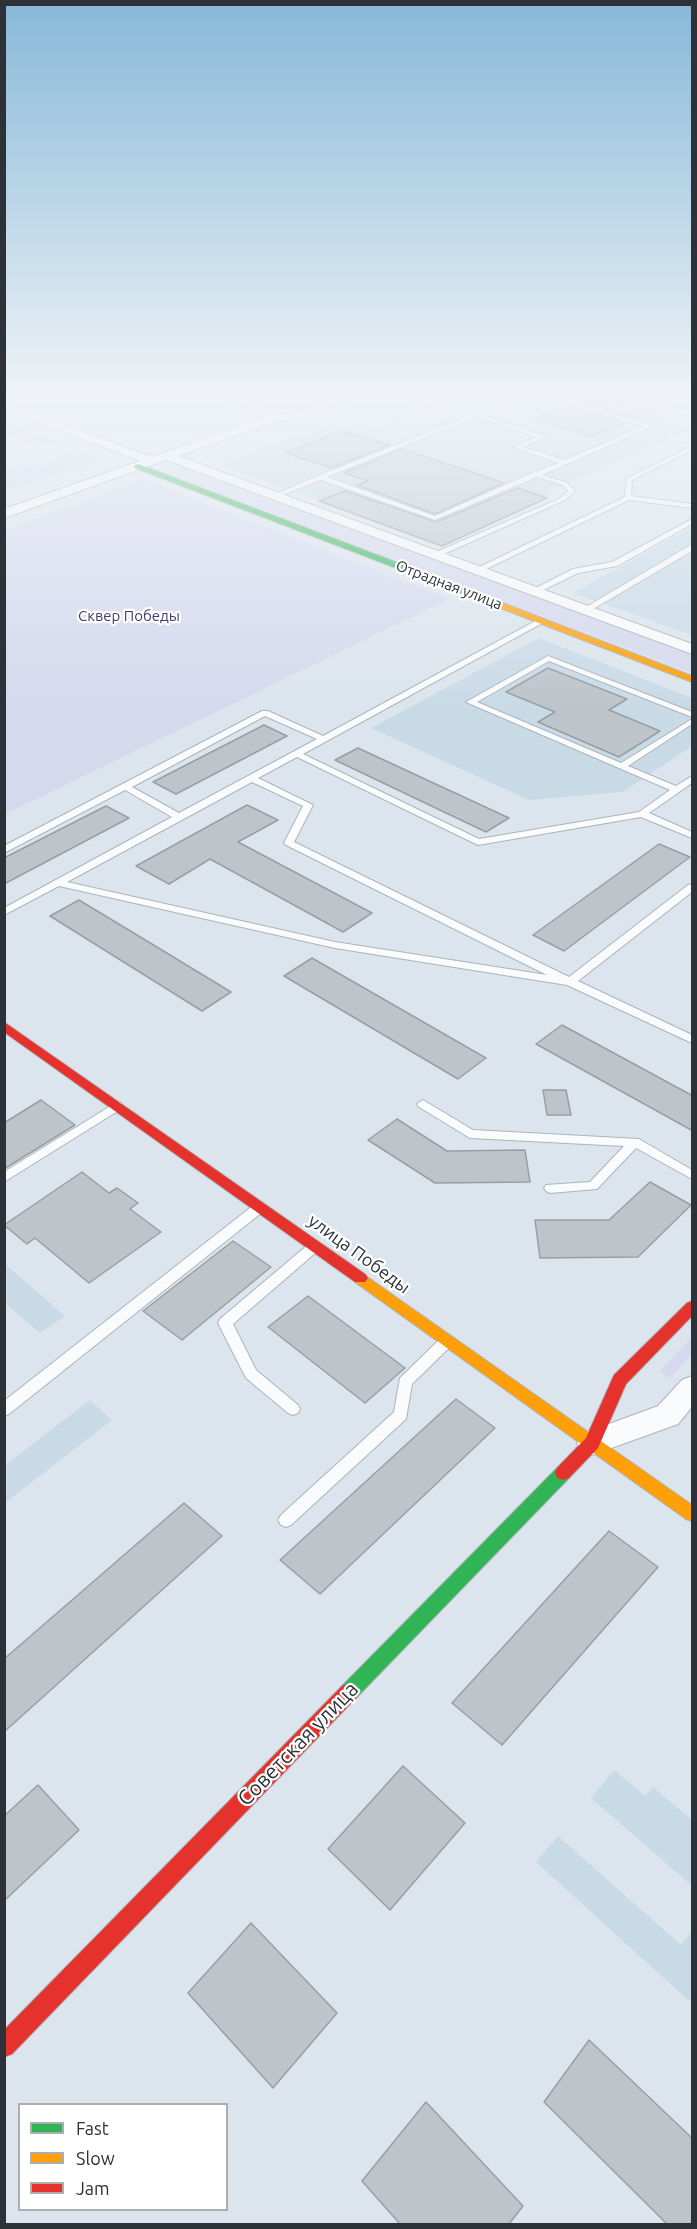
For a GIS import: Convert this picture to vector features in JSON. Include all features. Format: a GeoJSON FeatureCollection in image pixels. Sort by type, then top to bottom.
{"type":"FeatureCollection","features":[{"type":"Feature","properties":{"kind":"street"},"geometry":{"type":"LineString","coordinates":[[4,514],[46,499]]}},
{"type":"Feature","properties":{"kind":"street","name":"Отрадная улица"},"geometry":{"type":"LineString","coordinates":[[234,499],[693,679]]}},
{"type":"Feature","properties":{"kind":"street","name":"Отрадная улица"},"geometry":{"type":"LineString","coordinates":[[283,499],[693,649]]}},
{"type":"Feature","properties":{"kind":"street"},"geometry":{"type":"LineString","coordinates":[[504,606],[534,591]]}},
{"type":"Feature","properties":{"kind":"street","name":"улица Победы"},"geometry":{"type":"LineString","coordinates":[[4,1026],[693,1514]]}},
{"type":"Feature","properties":{"kind":"street","name":"Советская улица"},"geometry":{"type":"LineString","coordinates":[[4,2046],[592,1443],[620,1380],[693,1306]]}},
{"type":"Feature","properties":{"kind":"street","name":"Советская улица"},"geometry":{"type":"LineString","coordinates":[[592,1443],[668,1415],[693,1388]]}},
{"type":"Feature","properties":{"kind":"lane"},"geometry":{"type":"LineString","coordinates":[[382,499],[435,518],[478,499]]}},
{"type":"Feature","properties":{"kind":"lane"},"geometry":{"type":"LineString","coordinates":[[437,555],[563,499]]}},
{"type":"Feature","properties":{"kind":"lane"},"geometry":{"type":"LineString","coordinates":[[477,570],[625,499]]}},
{"type":"Feature","properties":{"kind":"lane"},"geometry":{"type":"LineString","coordinates":[[633,499],[692,509]]}},
{"type":"Feature","properties":{"kind":"lane"},"geometry":{"type":"LineString","coordinates":[[534,591],[576,571],[614,564],[693,521]]}},
{"type":"Feature","properties":{"kind":"lane"},"geometry":{"type":"LineString","coordinates":[[585,610],[693,548]]}},
{"type":"Feature","properties":{"kind":"lane"},"geometry":{"type":"LineString","coordinates":[[4,912],[542,621]]}},
{"type":"Feature","properties":{"kind":"lane"},"geometry":{"type":"LineString","coordinates":[[677,790],[470,702],[548,658],[693,715]]}},
{"type":"Feature","properties":{"kind":"lane"},"geometry":{"type":"LineString","coordinates":[[4,850],[265,713],[323,739]]}},
{"type":"Feature","properties":{"kind":"lane"},"geometry":{"type":"LineString","coordinates":[[622,766],[693,721]]}},
{"type":"Feature","properties":{"kind":"lane"},"geometry":{"type":"LineString","coordinates":[[297,754],[478,842],[642,813],[693,779]]}},
{"type":"Feature","properties":{"kind":"lane"},"geometry":{"type":"LineString","coordinates":[[253,779],[308,805],[289,843],[570,982],[693,1039]]}},
{"type":"Feature","properties":{"kind":"lane"},"geometry":{"type":"LineString","coordinates":[[126,787],[179,817]]}},
{"type":"Feature","properties":{"kind":"lane"},"geometry":{"type":"LineString","coordinates":[[642,813],[693,835]]}},
{"type":"Feature","properties":{"kind":"lane"},"geometry":{"type":"LineString","coordinates":[[59,883],[335,945],[570,982],[693,887]]}},
{"type":"Feature","properties":{"kind":"lane"},"geometry":{"type":"LineString","coordinates":[[423,1104],[470,1134],[635,1142],[693,1175]]}},
{"type":"Feature","properties":{"kind":"lane"},"geometry":{"type":"LineString","coordinates":[[4,1178],[118,1106]]}},
{"type":"Feature","properties":{"kind":"lane"},"geometry":{"type":"LineString","coordinates":[[550,1188],[593,1186],[635,1142]]}},
{"type":"Feature","properties":{"kind":"lane"},"geometry":{"type":"LineString","coordinates":[[4,1410],[261,1206]]}},
{"type":"Feature","properties":{"kind":"lane"},"geometry":{"type":"LineString","coordinates":[[293,1409],[251,1374],[225,1323],[315,1245]]}},
{"type":"Feature","properties":{"kind":"lane"},"geometry":{"type":"LineString","coordinates":[[286,1520],[401,1415],[405,1382],[448,1340]]}},
{"type":"Feature","properties":{"kind":"shaded area"},"geometry":{"type":"Polygon","coordinates":[[[352,499],[544,499],[460,537],[352,499]]]}},
{"type":"Feature","properties":{"kind":"shaded area"},"geometry":{"type":"Polygon","coordinates":[[[692,527],[692,635],[573,593],[692,527]]]}},
{"type":"Feature","properties":{"kind":"shaded area"},"geometry":{"type":"Polygon","coordinates":[[[539,638],[692,698],[692,746],[623,792],[529,800],[371,728],[539,638]]]}},
{"type":"Feature","properties":{"kind":"shaded area"},"geometry":{"type":"Polygon","coordinates":[[[5,1264],[65,1316],[40,1333],[5,1303],[5,1264]]]}},
{"type":"Feature","properties":{"kind":"shaded area"},"geometry":{"type":"Polygon","coordinates":[[[90,1400],[112,1420],[5,1503],[5,1465],[90,1400]]]}},
{"type":"Feature","properties":{"kind":"shaded area"},"geometry":{"type":"Polygon","coordinates":[[[614,1770],[645,1796],[653,1787],[692,1820],[692,1886],[591,1798],[614,1770]]]}},
{"type":"Feature","properties":{"kind":"shaded area"},"geometry":{"type":"Polygon","coordinates":[[[558,1836],[681,1945],[692,1931],[692,1997],[689,2001],[536,1862],[558,1836]]]}},
{"type":"Feature","properties":{"kind":"green space","name":"Сквер Победы"},"geometry":{"type":"Polygon","coordinates":[[[89,499],[194,499],[449,599],[5,814],[5,530],[89,499]]]}},
{"type":"Feature","properties":{"kind":"green space"},"geometry":{"type":"Polygon","coordinates":[[[234,499],[275,499],[692,654],[692,673],[234,499]]]}},
{"type":"Feature","properties":{"kind":"green space"},"geometry":{"type":"Polygon","coordinates":[[[692,1337],[692,1354],[670,1378],[660,1371],[692,1337]]]}},
{"type":"Feature","properties":{"kind":"building"},"geometry":{"type":"Polygon","coordinates":[[[369,499],[436,522],[491,499],[545,499],[442,546],[319,501],[369,499]]]}},
{"type":"Feature","properties":{"kind":"building"},"geometry":{"type":"Polygon","coordinates":[[[395,499],[468,499],[435,514],[395,499]]]}},
{"type":"Feature","properties":{"kind":"building"},"geometry":{"type":"Polygon","coordinates":[[[548,668],[627,699],[609,710],[660,731],[619,757],[538,722],[555,712],[506,692],[548,668]]]}},
{"type":"Feature","properties":{"kind":"building"},"geometry":{"type":"Polygon","coordinates":[[[264,725],[287,736],[176,794],[153,782],[264,725]]]}},
{"type":"Feature","properties":{"kind":"building"},"geometry":{"type":"Polygon","coordinates":[[[358,748],[509,818],[486,832],[335,760],[358,748]]]}},
{"type":"Feature","properties":{"kind":"building"},"geometry":{"type":"Polygon","coordinates":[[[247,805],[278,820],[238,842],[372,913],[343,932],[210,859],[169,884],[136,866],[247,805]]]}},
{"type":"Feature","properties":{"kind":"building"},"geometry":{"type":"Polygon","coordinates":[[[106,806],[129,818],[4,884],[4,858],[106,806]]]}},
{"type":"Feature","properties":{"kind":"building"},"geometry":{"type":"Polygon","coordinates":[[[659,844],[690,857],[564,951],[533,935],[659,844]]]}},
{"type":"Feature","properties":{"kind":"building"},"geometry":{"type":"Polygon","coordinates":[[[79,900],[231,992],[202,1011],[50,916],[79,900]]]}},
{"type":"Feature","properties":{"kind":"building"},"geometry":{"type":"Polygon","coordinates":[[[312,958],[486,1058],[458,1079],[284,976],[312,958]]]}},
{"type":"Feature","properties":{"kind":"building"},"geometry":{"type":"Polygon","coordinates":[[[562,1025],[693,1096],[693,1131],[536,1044],[562,1025]]]}},
{"type":"Feature","properties":{"kind":"building"},"geometry":{"type":"Polygon","coordinates":[[[543,1090],[566,1090],[571,1115],[547,1115],[543,1090]]]}},
{"type":"Feature","properties":{"kind":"building"},"geometry":{"type":"Polygon","coordinates":[[[41,1100],[75,1125],[4,1169],[4,1123],[41,1100]]]}},
{"type":"Feature","properties":{"kind":"building"},"geometry":{"type":"Polygon","coordinates":[[[397,1119],[447,1151],[525,1150],[530,1182],[435,1183],[368,1140],[397,1119]]]}},
{"type":"Feature","properties":{"kind":"building"},"geometry":{"type":"Polygon","coordinates":[[[82,1172],[109,1193],[117,1188],[138,1203],[130,1209],[161,1232],[89,1283],[35,1238],[27,1244],[4,1225],[82,1172]]]}},
{"type":"Feature","properties":{"kind":"building"},"geometry":{"type":"Polygon","coordinates":[[[650,1182],[691,1205],[638,1257],[540,1258],[535,1220],[609,1220],[650,1182]]]}},
{"type":"Feature","properties":{"kind":"building"},"geometry":{"type":"Polygon","coordinates":[[[233,1241],[271,1267],[182,1340],[143,1311],[233,1241]]]}},
{"type":"Feature","properties":{"kind":"building"},"geometry":{"type":"Polygon","coordinates":[[[308,1296],[405,1368],[365,1403],[268,1327],[308,1296]]]}},
{"type":"Feature","properties":{"kind":"building"},"geometry":{"type":"Polygon","coordinates":[[[456,1399],[495,1428],[320,1594],[280,1560],[456,1399]]]}},
{"type":"Feature","properties":{"kind":"building"},"geometry":{"type":"Polygon","coordinates":[[[184,1503],[222,1536],[4,1732],[4,1659],[184,1503]]]}},
{"type":"Feature","properties":{"kind":"building"},"geometry":{"type":"Polygon","coordinates":[[[609,1531],[658,1567],[502,1745],[452,1703],[609,1531]]]}},
{"type":"Feature","properties":{"kind":"building"},"geometry":{"type":"Polygon","coordinates":[[[403,1766],[465,1823],[390,1910],[328,1849],[403,1766]]]}},
{"type":"Feature","properties":{"kind":"building"},"geometry":{"type":"Polygon","coordinates":[[[38,1785],[79,1830],[4,1901],[4,1816],[38,1785]]]}},
{"type":"Feature","properties":{"kind":"building"},"geometry":{"type":"Polygon","coordinates":[[[251,1923],[337,2013],[273,2088],[188,1993],[251,1923]]]}},
{"type":"Feature","properties":{"kind":"building"},"geometry":{"type":"Polygon","coordinates":[[[589,2040],[693,2139],[693,2224],[667,2224],[544,2102],[589,2040]]]}},
{"type":"Feature","properties":{"kind":"building"},"geometry":{"type":"Polygon","coordinates":[[[426,2102],[523,2206],[509,2224],[400,2224],[362,2181],[426,2102]]]}},
{"type":"Feature","properties":{"kind":"traffic: fast"},"geometry":{"type":"LineString","coordinates":[[224,499],[464,591]]}},
{"type":"Feature","properties":{"kind":"traffic: fast"},"geometry":{"type":"LineString","coordinates":[[349,1692],[563,1473]]}},
{"type":"Feature","properties":{"kind":"traffic: slow"},"geometry":{"type":"LineString","coordinates":[[464,591],[692,679]]}},
{"type":"Feature","properties":{"kind":"traffic: slow"},"geometry":{"type":"LineString","coordinates":[[360,1278],[692,1514]]}},
{"type":"Feature","properties":{"kind":"traffic: jam"},"geometry":{"type":"LineString","coordinates":[[4,1026],[360,1278]]}},
{"type":"Feature","properties":{"kind":"traffic: jam"},"geometry":{"type":"LineString","coordinates":[[563,1473],[592,1443],[620,1380],[692,1307]]}},
{"type":"Feature","properties":{"kind":"traffic: jam"},"geometry":{"type":"LineString","coordinates":[[4,2046],[349,1692]]}}]}
